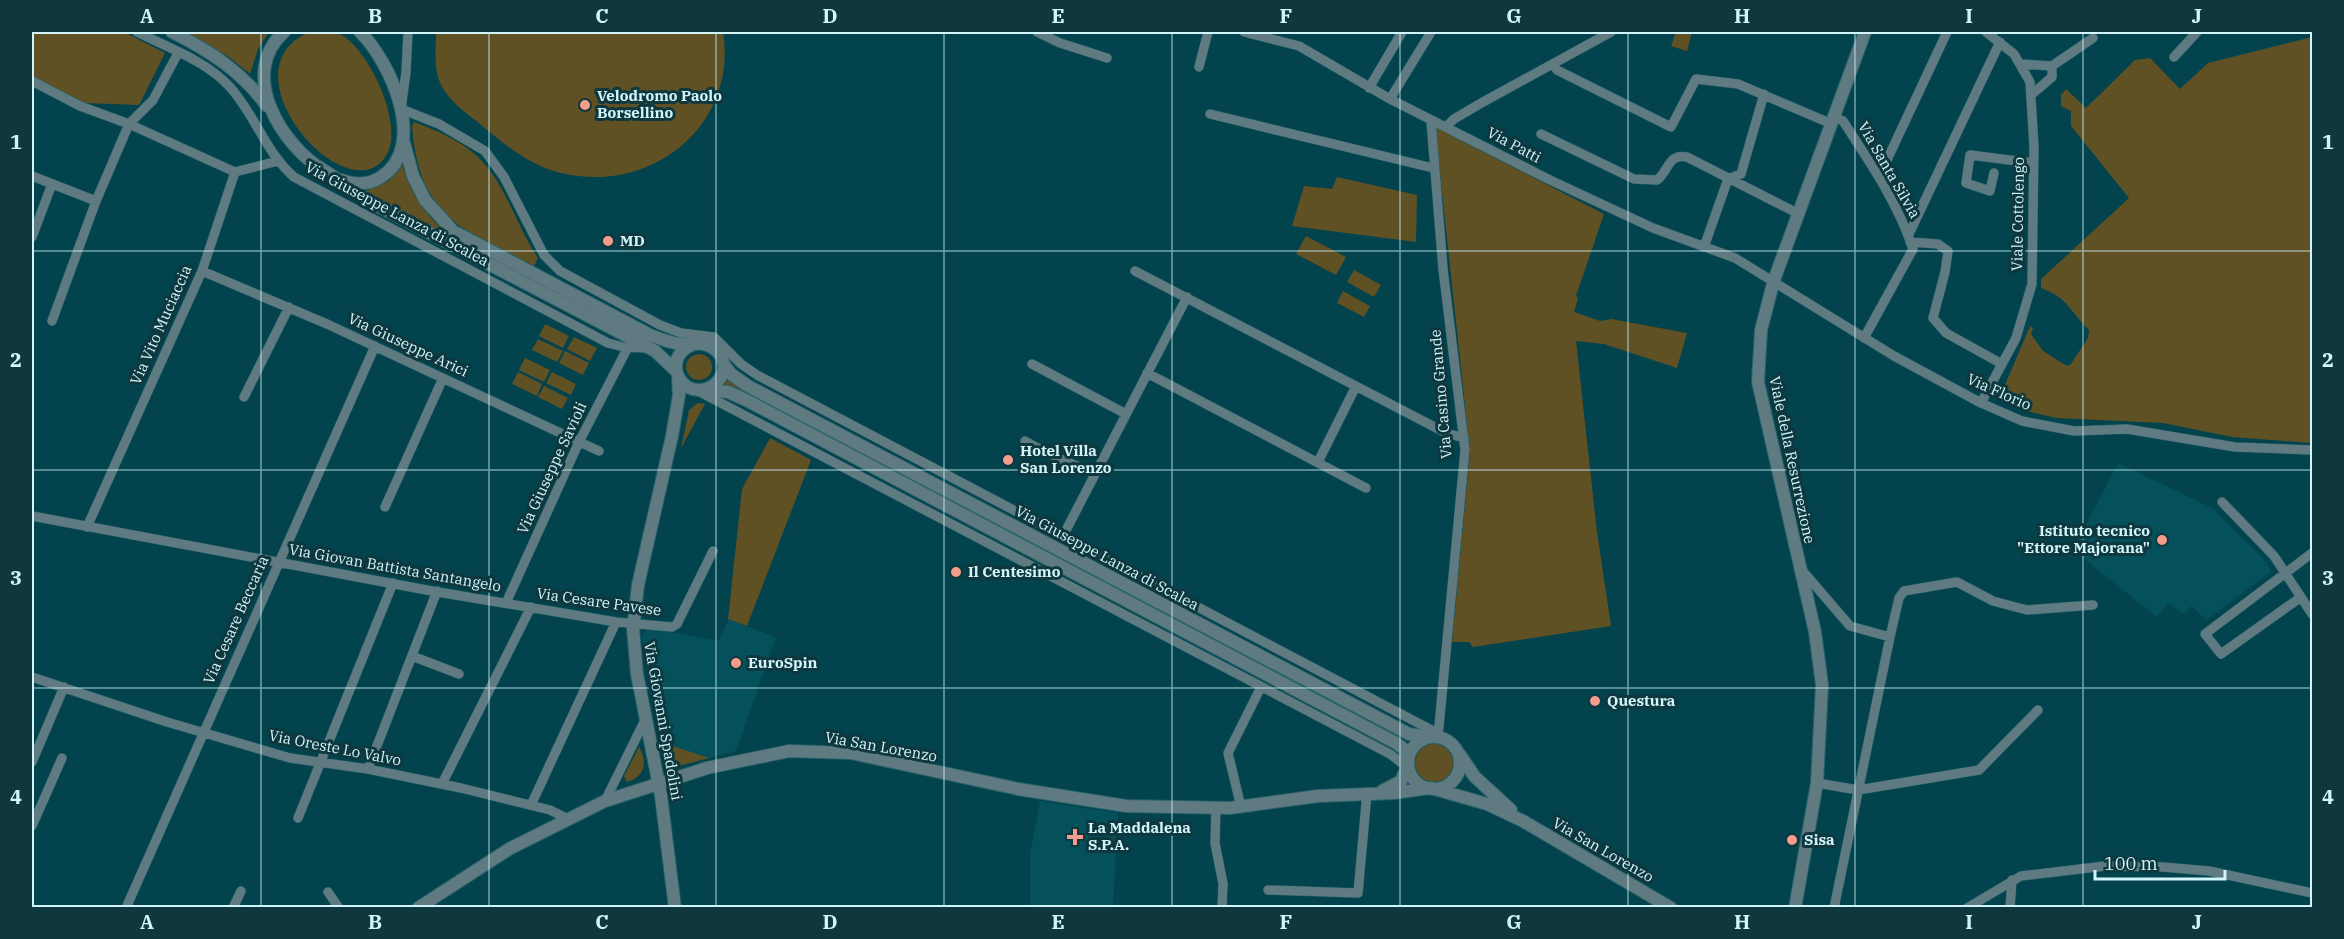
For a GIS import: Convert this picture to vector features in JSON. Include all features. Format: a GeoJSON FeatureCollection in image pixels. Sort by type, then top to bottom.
{"type":"FeatureCollection","features":[{"type":"Feature","properties":{"kind":"street","name":"Via Giuseppe Lanza di Scalea"},"geometry":{"type":"LineString","coordinates":[[137,32],[211,71],[229,86],[278,161],[303,182],[608,343],[628,348],[652,349]]}},
{"type":"Feature","properties":{"kind":"street"},"geometry":{"type":"LineString","coordinates":[[172,32],[207,50],[232,67],[251,86],[299,150],[319,167],[348,183],[368,183],[382,177],[393,166],[403,139],[401,109],[408,32]]}},
{"type":"Feature","properties":{"kind":"street"},"geometry":{"type":"LineString","coordinates":[[281,126],[265,91],[262,74],[269,52],[284,32]]}},
{"type":"Feature","properties":{"kind":"street"},"geometry":{"type":"LineString","coordinates":[[360,32],[384,65],[401,109]]}},
{"type":"Feature","properties":{"kind":"street"},"geometry":{"type":"LineString","coordinates":[[1037,32],[1060,44],[1107,58]]}},
{"type":"Feature","properties":{"kind":"street"},"geometry":{"type":"LineString","coordinates":[[1199,68],[1208,32]]}},
{"type":"Feature","properties":{"kind":"street","name":"Via Patti"},"geometry":{"type":"LineString","coordinates":[[1244,32],[1299,46],[1369,88],[1431,121],[1447,126],[1611,209],[1735,258],[1774,280]]}},
{"type":"Feature","properties":{"kind":"street"},"geometry":{"type":"LineString","coordinates":[[1369,88],[1402,32]]}},
{"type":"Feature","properties":{"kind":"street"},"geometry":{"type":"LineString","coordinates":[[1390,99],[1431,32]]}},
{"type":"Feature","properties":{"kind":"street"},"geometry":{"type":"LineString","coordinates":[[1447,126],[1454,119],[1611,32]]}},
{"type":"Feature","properties":{"kind":"street","name":"Viale della Resurrezione"},"geometry":{"type":"LineString","coordinates":[[1795,908],[1817,783],[1822,685],[1815,632],[1758,382],[1761,330],[1774,280],[1865,32]]}},
{"type":"Feature","properties":{"kind":"street"},"geometry":{"type":"LineString","coordinates":[[1878,177],[1947,32]]}},
{"type":"Feature","properties":{"kind":"street","name":"Viale Cottolengo"},"geometry":{"type":"LineString","coordinates":[[1983,404],[2016,338],[2032,284],[2033,163],[2030,82],[2014,54],[1986,32]]}},
{"type":"Feature","properties":{"kind":"street"},"geometry":{"type":"LineString","coordinates":[[2174,57],[2198,32]]}},
{"type":"Feature","properties":{"kind":"street"},"geometry":{"type":"LineString","coordinates":[[2020,64],[2052,66],[2093,38]]}},
{"type":"Feature","properties":{"kind":"street"},"geometry":{"type":"LineString","coordinates":[[2000,42],[1909,239],[1938,244],[1948,251],[1933,318],[1946,333],[2002,364]]}},
{"type":"Feature","properties":{"kind":"street"},"geometry":{"type":"LineString","coordinates":[[52,321],[96,201],[129,124],[153,100],[178,53]]}},
{"type":"Feature","properties":{"kind":"street"},"geometry":{"type":"LineString","coordinates":[[1553,64],[1557,70],[1671,127],[1696,79],[1738,84],[1834,121]]}},
{"type":"Feature","properties":{"kind":"street"},"geometry":{"type":"LineString","coordinates":[[2031,95],[2052,77],[2052,66]]}},
{"type":"Feature","properties":{"kind":"street"},"geometry":{"type":"LineString","coordinates":[[32,81],[80,106],[129,124],[235,172],[278,161]]}},
{"type":"Feature","properties":{"kind":"street"},"geometry":{"type":"LineString","coordinates":[[1704,247],[1728,179],[1741,174],[1764,94]]}},
{"type":"Feature","properties":{"kind":"street","name":"Via Giuseppe Lanza di Scalea"},"geometry":{"type":"LineString","coordinates":[[401,109],[439,124],[485,151],[504,177],[548,260],[560,271],[667,328],[714,336],[751,372],[1063,536],[1434,736]]}},
{"type":"Feature","properties":{"kind":"street"},"geometry":{"type":"LineString","coordinates":[[1210,114],[1433,168]]}},
{"type":"Feature","properties":{"kind":"street","name":"Via Casino Grande"},"geometry":{"type":"LineString","coordinates":[[1431,121],[1433,168],[1465,450],[1448,642],[1434,736]]}},
{"type":"Feature","properties":{"kind":"street","name":"Via Santa Silvia"},"geometry":{"type":"LineString","coordinates":[[1834,121],[1843,121],[1878,177],[1913,249],[1864,338]]}},
{"type":"Feature","properties":{"kind":"street"},"geometry":{"type":"LineString","coordinates":[[1541,134],[1634,179],[1657,180],[1671,160],[1682,156],[1799,214]]}},
{"type":"Feature","properties":{"kind":"street","name":"Via Giuseppe Lanza di Scalea"},"geometry":{"type":"LineString","coordinates":[[403,139],[418,189],[441,220],[472,242],[661,339],[694,344]]}},
{"type":"Feature","properties":{"kind":"street"},"geometry":{"type":"LineString","coordinates":[[1994,173],[1990,191],[1966,183],[1970,155],[2033,163]]}},
{"type":"Feature","properties":{"kind":"street","name":"Via Giuseppe Lanza di Scalea"},"geometry":{"type":"LineString","coordinates":[[319,167],[374,204],[652,349],[664,357],[676,373]]}},
{"type":"Feature","properties":{"kind":"street","name":"Via Vito Muciaccia"},"geometry":{"type":"LineString","coordinates":[[87,527],[202,271],[235,172]]}},
{"type":"Feature","properties":{"kind":"street"},"geometry":{"type":"LineString","coordinates":[[32,176],[96,201]]}},
{"type":"Feature","properties":{"kind":"street"},"geometry":{"type":"LineString","coordinates":[[32,237],[52,184]]}},
{"type":"Feature","properties":{"kind":"street","name":"Via Giuseppe Arici"},"geometry":{"type":"LineString","coordinates":[[202,271],[289,307],[599,451]]}},
{"type":"Feature","properties":{"kind":"street"},"geometry":{"type":"LineString","coordinates":[[1136,271],[1446,433],[1464,438]]}},
{"type":"Feature","properties":{"kind":"street","name":"Via Florio"},"geometry":{"type":"LineString","coordinates":[[1774,280],[1864,338],[1983,404],[2022,421],[2074,431],[2127,429],[2235,447],[2313,450]]}},
{"type":"Feature","properties":{"kind":"street"},"geometry":{"type":"LineString","coordinates":[[581,299],[587,286]]}},
{"type":"Feature","properties":{"kind":"street"},"geometry":{"type":"LineString","coordinates":[[1063,536],[1187,297]]}},
{"type":"Feature","properties":{"kind":"street"},"geometry":{"type":"LineString","coordinates":[[244,397],[289,307]]}},
{"type":"Feature","properties":{"kind":"street"},"geometry":{"type":"LineString","coordinates":[[694,344],[712,347],[723,363],[720,381],[701,391],[684,385],[676,373],[679,355],[694,344]]}},
{"type":"Feature","properties":{"kind":"street","name":"Via Cesare Beccaria"},"geometry":{"type":"LineString","coordinates":[[126,908],[375,346]]}},
{"type":"Feature","properties":{"kind":"street","name":"Via Giuseppe Savioli"},"geometry":{"type":"LineString","coordinates":[[506,603],[579,442],[628,348]]}},
{"type":"Feature","properties":{"kind":"street","name":"Via Giuseppe Lanza di Scalea"},"geometry":{"type":"LineString","coordinates":[[723,363],[736,379],[772,399],[1409,734],[1434,736]]}},
{"type":"Feature","properties":{"kind":"street"},"geometry":{"type":"LineString","coordinates":[[1032,364],[1126,414]]}},
{"type":"Feature","properties":{"kind":"street","name":"Via Giovanni Spadolini"},"geometry":{"type":"LineString","coordinates":[[675,908],[659,781],[634,659],[633,624],[638,585],[672,436],[679,395],[676,373]]}},
{"type":"Feature","properties":{"kind":"street"},"geometry":{"type":"LineString","coordinates":[[1147,373],[1366,488]]}},
{"type":"Feature","properties":{"kind":"street"},"geometry":{"type":"LineString","coordinates":[[385,507],[443,378]]}},
{"type":"Feature","properties":{"kind":"street"},"geometry":{"type":"LineString","coordinates":[[1317,462],[1356,386]]}},
{"type":"Feature","properties":{"kind":"street","name":"Via Giuseppe Lanza di Scalea"},"geometry":{"type":"LineString","coordinates":[[701,391],[721,390],[740,396],[1396,743],[1404,749],[1408,764]]}},
{"type":"Feature","properties":{"kind":"street","name":"Via Giuseppe Lanza di Scalea"},"geometry":{"type":"LineString","coordinates":[[701,391],[1408,764]]}},
{"type":"Feature","properties":{"kind":"street","name":"Via Giovanni Spadolini"},"geometry":{"type":"LineString","coordinates":[[672,436],[686,402],[701,391]]}},
{"type":"Feature","properties":{"kind":"street","name":"Via Giuseppe Lanza di Scalea"},"geometry":{"type":"LineString","coordinates":[[772,399],[826,411]]}},
{"type":"Feature","properties":{"kind":"street"},"geometry":{"type":"LineString","coordinates":[[1025,441],[1043,452],[1052,453],[1094,474]]}},
{"type":"Feature","properties":{"kind":"street","name":"Via Giuseppe Lanza di Scalea"},"geometry":{"type":"LineString","coordinates":[[801,444],[846,453]]}},
{"type":"Feature","properties":{"kind":"street"},"geometry":{"type":"LineString","coordinates":[[2222,502],[2286,573],[2313,614]]}},
{"type":"Feature","properties":{"kind":"street","name":"Via Giovan Battista Santangelo"},"geometry":{"type":"LineString","coordinates":[[32,516],[278,563],[506,603]]}},
{"type":"Feature","properties":{"kind":"street","name":"Via Cesare Pavese"},"geometry":{"type":"LineString","coordinates":[[506,603],[616,622],[675,627],[713,551]]}},
{"type":"Feature","properties":{"kind":"street"},"geometry":{"type":"LineString","coordinates":[[2301,597],[2221,654],[2205,634],[2313,553]]}},
{"type":"Feature","properties":{"kind":"street"},"geometry":{"type":"LineString","coordinates":[[1799,567],[1850,626],[1890,637]]}},
{"type":"Feature","properties":{"kind":"street"},"geometry":{"type":"LineString","coordinates":[[1834,908],[1890,637],[1899,598],[1904,591],[1957,582],[1993,601],[2027,610],[2092,605]]}},
{"type":"Feature","properties":{"kind":"street"},"geometry":{"type":"LineString","coordinates":[[298,818],[393,583]]}},
{"type":"Feature","properties":{"kind":"street"},"geometry":{"type":"LineString","coordinates":[[368,769],[437,591]]}},
{"type":"Feature","properties":{"kind":"street"},"geometry":{"type":"LineString","coordinates":[[442,784],[531,607]]}},
{"type":"Feature","properties":{"kind":"street"},"geometry":{"type":"LineString","coordinates":[[531,805],[616,622]]}},
{"type":"Feature","properties":{"kind":"street"},"geometry":{"type":"LineString","coordinates":[[412,656],[459,674]]}},
{"type":"Feature","properties":{"kind":"street","name":"Via Oreste Lo Valvo"},"geometry":{"type":"LineString","coordinates":[[32,677],[203,733],[290,758],[368,769],[442,784],[550,810],[566,818]]}},
{"type":"Feature","properties":{"kind":"street"},"geometry":{"type":"LineString","coordinates":[[32,762],[64,687]]}},
{"type":"Feature","properties":{"kind":"street"},"geometry":{"type":"LineString","coordinates":[[1241,807],[1228,753],[1261,687]]}},
{"type":"Feature","properties":{"kind":"street"},"geometry":{"type":"LineString","coordinates":[[1817,783],[1858,790],[1979,770],[2038,710]]}},
{"type":"Feature","properties":{"kind":"street"},"geometry":{"type":"LineString","coordinates":[[605,801],[646,718]]}},
{"type":"Feature","properties":{"kind":"street"},"geometry":{"type":"LineString","coordinates":[[1434,736],[1450,741],[1459,753],[1461,763],[1457,777],[1446,786],[1430,788],[1413,779],[1408,764],[1415,745],[1434,736]]}},
{"type":"Feature","properties":{"kind":"street","name":"Via San Lorenzo"},"geometry":{"type":"LineString","coordinates":[[418,908],[509,849],[566,818],[605,801],[659,781],[765,754],[828,751],[1105,805],[1241,807],[1430,788],[1487,804],[1523,821],[1670,907]]}},
{"type":"Feature","properties":{"kind":"street","name":"Via San Lorenzo"},"geometry":{"type":"LineString","coordinates":[[1459,753],[1481,783],[1523,821]]}},
{"type":"Feature","properties":{"kind":"street"},"geometry":{"type":"LineString","coordinates":[[32,826],[62,758]]}},
{"type":"Feature","properties":{"kind":"street","name":"Via San Lorenzo"},"geometry":{"type":"LineString","coordinates":[[1369,793],[1395,786],[1404,777],[1408,764]]}},
{"type":"Feature","properties":{"kind":"street"},"geometry":{"type":"LineString","coordinates":[[1268,890],[1358,893],[1369,793]]}},
{"type":"Feature","properties":{"kind":"street"},"geometry":{"type":"LineString","coordinates":[[1216,808],[1215,843],[1223,884],[1222,908]]}},
{"type":"Feature","properties":{"kind":"street"},"geometry":{"type":"LineString","coordinates":[[1966,908],[2012,880],[2030,874],[2056,870],[2139,865],[2209,871],[2313,892]]}},
{"type":"Feature","properties":{"kind":"street"},"geometry":{"type":"LineString","coordinates":[[2010,908],[2012,880]]}},
{"type":"Feature","properties":{"kind":"street"},"geometry":{"type":"LineString","coordinates":[[233,908],[240,891]]}},
{"type":"Feature","properties":{"kind":"street"},"geometry":{"type":"LineString","coordinates":[[328,892],[339,908]]}},
{"type":"Feature","properties":{"kind":"shaded area"},"geometry":{"type":"Polygon","coordinates":[[[32,32],[124,32],[165,53],[139,105],[85,103],[32,76],[32,32]]]}},
{"type":"Feature","properties":{"kind":"shaded area"},"geometry":{"type":"Polygon","coordinates":[[[184,32],[269,32],[258,49],[250,74],[229,57],[184,32]]]}},
{"type":"Feature","properties":{"kind":"shaded area"},"geometry":{"type":"Polygon","coordinates":[[[309,32],[336,32],[351,42],[362,55],[381,88],[391,125],[391,141],[387,154],[370,169],[347,168],[323,155],[301,132],[285,105],[278,77],[285,51],[309,32]]]}},
{"type":"Feature","properties":{"kind":"shaded area","name":"Velodromo Paolo Borsellino"},"geometry":{"type":"Polygon","coordinates":[[[436,32],[723,32],[724,66],[717,97],[702,124],[681,146],[656,163],[626,173],[594,177],[561,173],[528,160],[455,104],[438,77],[436,32]]]}},
{"type":"Feature","properties":{"kind":"shaded area"},"geometry":{"type":"Polygon","coordinates":[[[1676,32],[1692,32],[1687,51],[1671,46],[1676,32]]]}},
{"type":"Feature","properties":{"kind":"shaded area"},"geometry":{"type":"Polygon","coordinates":[[[2312,37],[2312,443],[2232,437],[2163,423],[2056,418],[2023,410],[1999,399],[2030,326],[2033,328],[2031,334],[2043,351],[2067,366],[2071,364],[2088,338],[2089,330],[2058,296],[2041,288],[2041,279],[2129,198],[2071,126],[2071,111],[2061,106],[2061,95],[2066,89],[2086,108],[2135,60],[2150,58],[2180,89],[2208,63],[2312,37]]]}},
{"type":"Feature","properties":{"kind":"shaded area"},"geometry":{"type":"Polygon","coordinates":[[[414,122],[459,143],[482,161],[505,195],[538,258],[534,266],[465,229],[434,201],[416,157],[412,126],[414,122]]]}},
{"type":"Feature","properties":{"kind":"shaded area"},"geometry":{"type":"Polygon","coordinates":[[[1435,127],[1604,214],[1576,296],[1578,298],[1574,312],[1600,321],[1611,319],[1687,333],[1677,368],[1604,344],[1576,341],[1597,532],[1611,626],[1473,647],[1469,642],[1452,642],[1470,452],[1435,127]]]}},
{"type":"Feature","properties":{"kind":"shaded area"},"geometry":{"type":"Polygon","coordinates":[[[402,164],[420,203],[449,235],[448,238],[364,192],[389,181],[402,164]]]}},
{"type":"Feature","properties":{"kind":"shaded area"},"geometry":{"type":"Polygon","coordinates":[[[1337,177],[1417,195],[1416,242],[1292,226],[1304,186],[1332,189],[1337,177]]]}},
{"type":"Feature","properties":{"kind":"shaded area"},"geometry":{"type":"Polygon","coordinates":[[[1306,236],[1346,257],[1336,275],[1296,254],[1306,236]]]}},
{"type":"Feature","properties":{"kind":"shaded area"},"geometry":{"type":"Polygon","coordinates":[[[1354,270],[1381,285],[1374,297],[1347,282],[1354,270]]]}},
{"type":"Feature","properties":{"kind":"shaded area"},"geometry":{"type":"Polygon","coordinates":[[[1343,291],[1370,306],[1364,317],[1337,303],[1343,291]]]}},
{"type":"Feature","properties":{"kind":"shaded area"},"geometry":{"type":"Polygon","coordinates":[[[545,324],[569,336],[563,348],[539,336],[545,324]]]}},
{"type":"Feature","properties":{"kind":"shaded area"},"geometry":{"type":"Polygon","coordinates":[[[574,337],[597,348],[590,361],[567,349],[574,337]]]}},
{"type":"Feature","properties":{"kind":"shaded area"},"geometry":{"type":"Polygon","coordinates":[[[538,339],[563,351],[557,362],[532,350],[538,339]]]}},
{"type":"Feature","properties":{"kind":"shaded area"},"geometry":{"type":"Polygon","coordinates":[[[565,351],[589,363],[583,375],[559,363],[565,351]]]}},
{"type":"Feature","properties":{"kind":"shaded area"},"geometry":{"type":"Polygon","coordinates":[[[699,354],[708,358],[712,367],[708,376],[699,380],[690,376],[686,367],[690,358],[699,354]]]}},
{"type":"Feature","properties":{"kind":"shaded area"},"geometry":{"type":"Polygon","coordinates":[[[525,358],[550,370],[544,382],[519,370],[525,358]]]}},
{"type":"Feature","properties":{"kind":"shaded area"},"geometry":{"type":"Polygon","coordinates":[[[518,372],[542,384],[537,396],[512,384],[518,372]]]}},
{"type":"Feature","properties":{"kind":"shaded area"},"geometry":{"type":"Polygon","coordinates":[[[552,372],[576,384],[571,395],[546,383],[552,372]]]}},
{"type":"Feature","properties":{"kind":"shaded area"},"geometry":{"type":"Polygon","coordinates":[[[728,379],[785,411],[784,414],[722,388],[728,379]]]}},
{"type":"Feature","properties":{"kind":"shaded area"},"geometry":{"type":"Polygon","coordinates":[[[544,386],[568,398],[562,409],[538,397],[544,386]]]}},
{"type":"Feature","properties":{"kind":"shaded area"},"geometry":{"type":"Polygon","coordinates":[[[698,403],[705,404],[681,448],[689,410],[698,403]]]}},
{"type":"Feature","properties":{"kind":"shaded area"},"geometry":{"type":"Polygon","coordinates":[[[770,438],[811,460],[747,626],[728,619],[742,489],[770,438]]]}},
{"type":"Feature","properties":{"kind":"shaded area","name":"Istituto tecnico \"Ettore Majorana\""},"geometry":{"type":"Polygon","coordinates":[[[2118,463],[2212,508],[2262,557],[2272,571],[2207,620],[2191,606],[2184,614],[2168,603],[2157,617],[2073,550],[2118,463]]]}},
{"type":"Feature","properties":{"kind":"shaded area"},"geometry":{"type":"Polygon","coordinates":[[[729,619],[776,637],[736,751],[667,769],[647,678],[642,634],[650,628],[719,641],[729,619]]]}},
{"type":"Feature","properties":{"kind":"shaded area"},"geometry":{"type":"Polygon","coordinates":[[[666,734],[664,743],[709,758],[667,769],[659,735],[666,734]]]}},
{"type":"Feature","properties":{"kind":"shaded area"},"geometry":{"type":"Polygon","coordinates":[[[1434,744],[1448,749],[1453,763],[1448,777],[1434,782],[1420,777],[1415,763],[1420,749],[1434,744]]]}},
{"type":"Feature","properties":{"kind":"shaded area"},"geometry":{"type":"Polygon","coordinates":[[[639,747],[644,763],[643,768],[638,777],[627,782],[624,776],[639,747]]]}},
{"type":"Feature","properties":{"kind":"shaded area","name":"La Maddalena S.P.A."},"geometry":{"type":"Polygon","coordinates":[[[1040,801],[1118,813],[1113,907],[1030,907],[1030,855],[1040,801]]]}},
{"type":"Feature","properties":{"kind":"place","name":"Velodromo Paolo Borsellino"},"geometry":{"type":"Point","coordinates":[585,105]}},
{"type":"Feature","properties":{"kind":"place","name":"MD"},"geometry":{"type":"Point","coordinates":[608,241]}},
{"type":"Feature","properties":{"kind":"place","name":"Hotel Villa San Lorenzo"},"geometry":{"type":"Point","coordinates":[1008,460]}},
{"type":"Feature","properties":{"kind":"place","name":"Istituto tecnico \"Ettore Majorana\""},"geometry":{"type":"Point","coordinates":[2162,540]}},
{"type":"Feature","properties":{"kind":"place","name":"Il Centesimo"},"geometry":{"type":"Point","coordinates":[956,572]}},
{"type":"Feature","properties":{"kind":"place","name":"EuroSpin"},"geometry":{"type":"Point","coordinates":[736,663]}},
{"type":"Feature","properties":{"kind":"place","name":"Questura"},"geometry":{"type":"Point","coordinates":[1595,701]}},
{"type":"Feature","properties":{"kind":"place","name":"La Maddalena S.P.A."},"geometry":{"type":"Point","coordinates":[1075,837]}},
{"type":"Feature","properties":{"kind":"place","name":"Sisa"},"geometry":{"type":"Point","coordinates":[1792,840]}}]}
